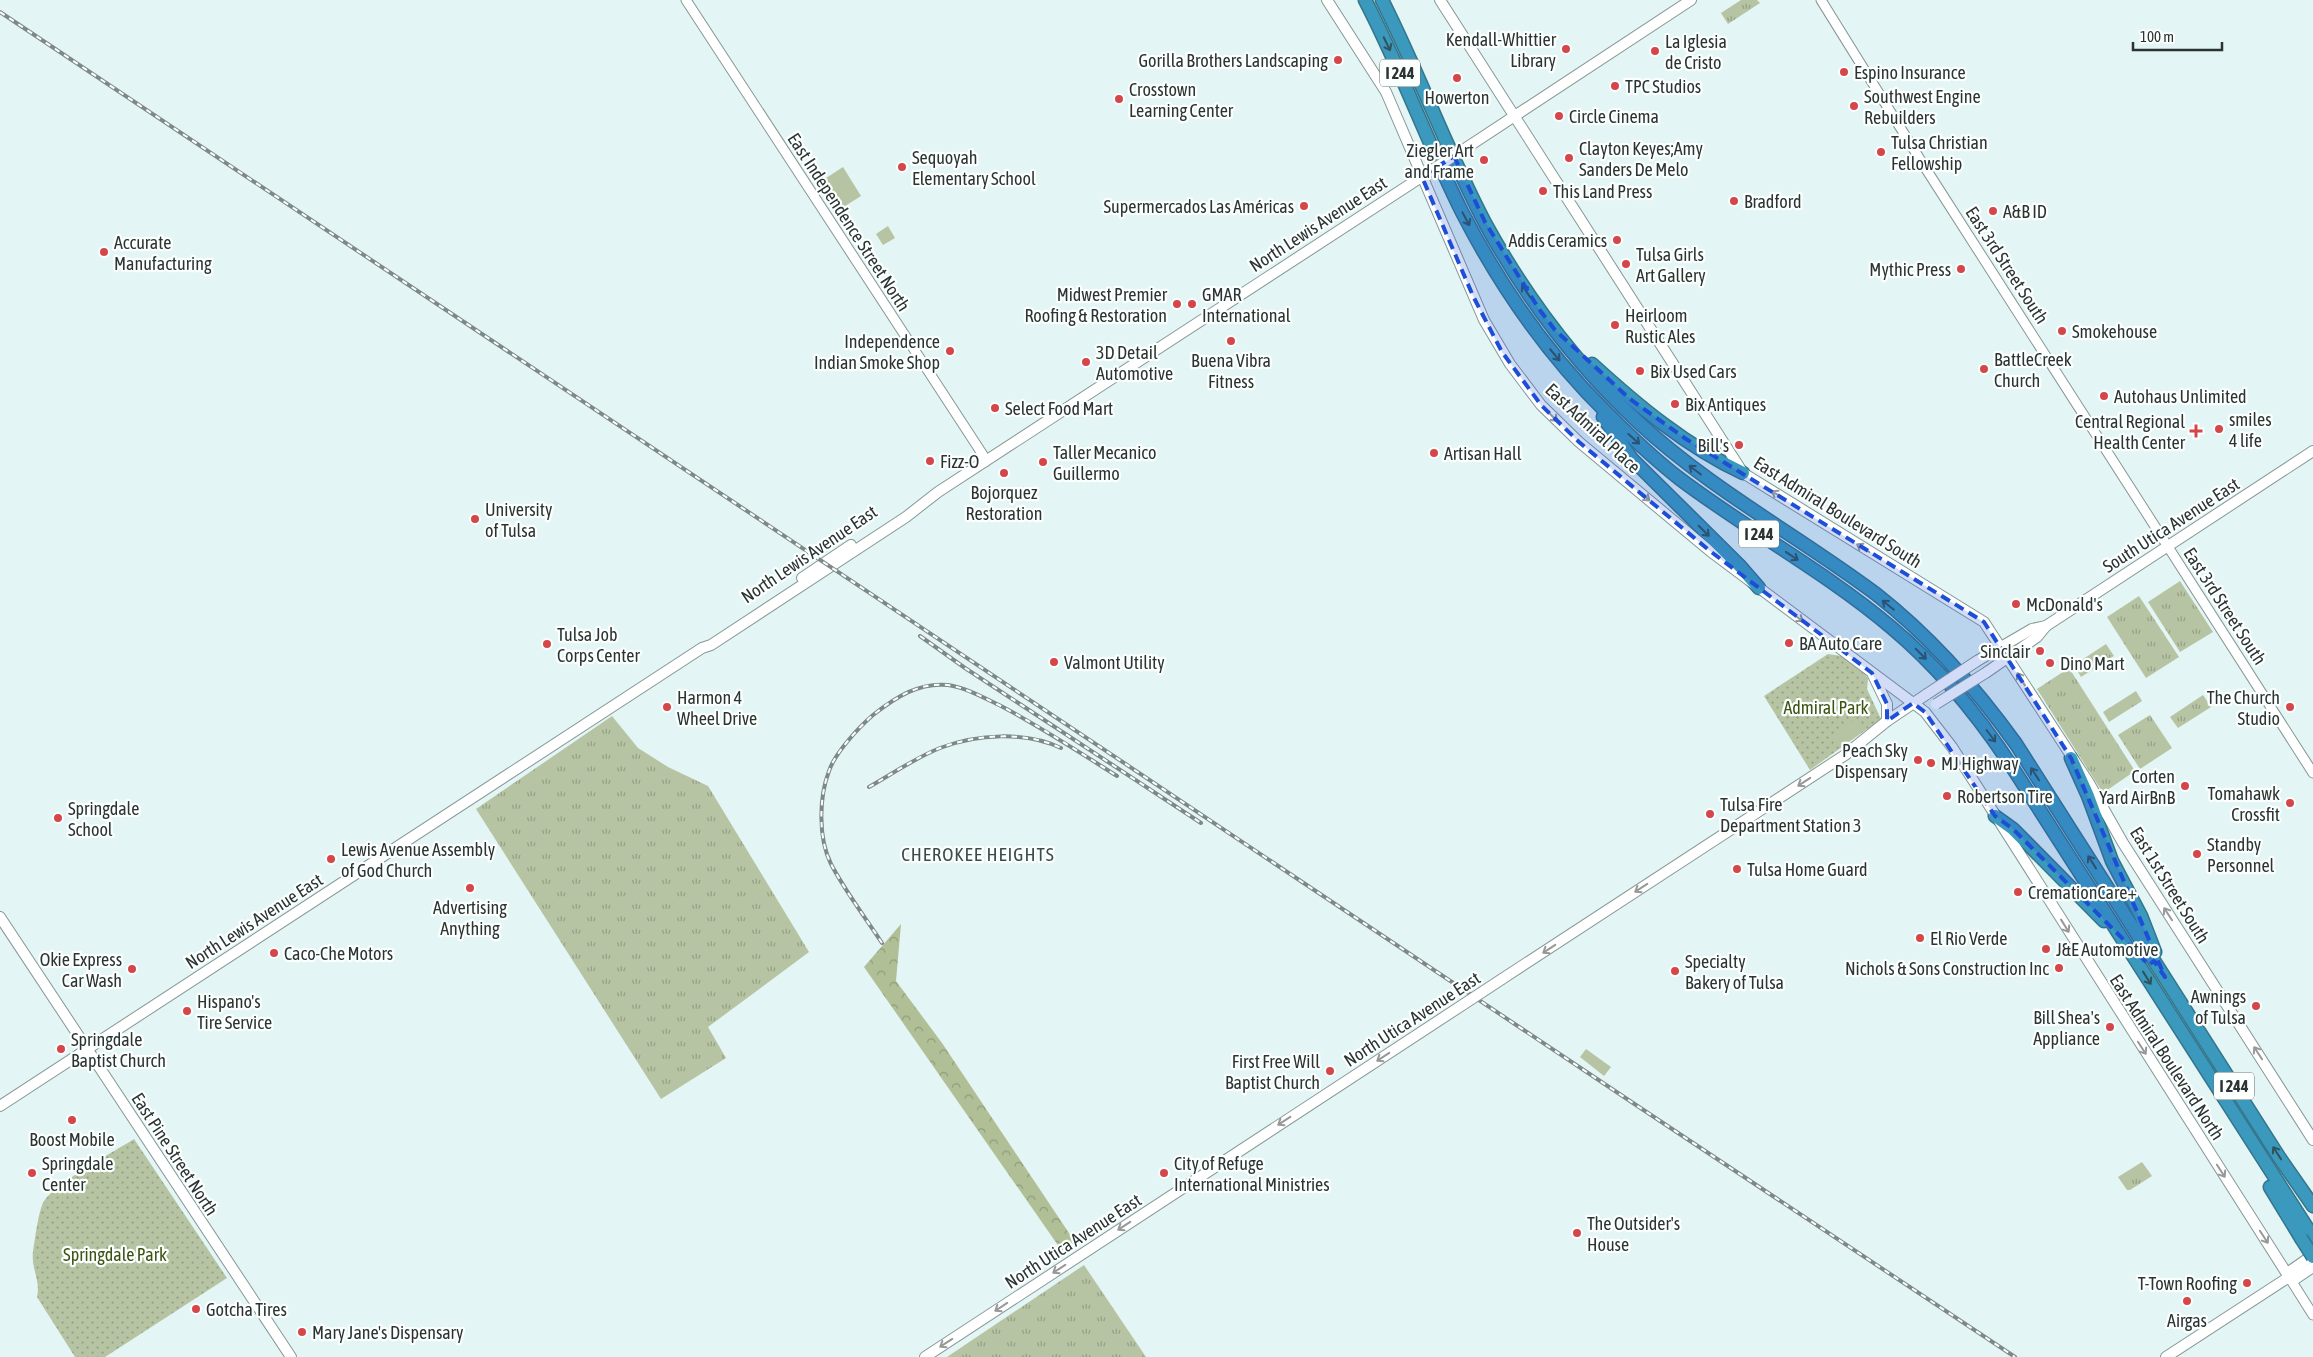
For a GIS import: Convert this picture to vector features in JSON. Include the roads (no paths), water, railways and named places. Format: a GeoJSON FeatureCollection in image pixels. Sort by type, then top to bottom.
{"type":"FeatureCollection","features":[{"type":"Feature","properties":{"kind":"highway","name":"I 244"},"geometry":{"type":"LineString","coordinates":[[1365,0],[1442,168],[1481,247],[1531,325],[1587,392],[1628,433],[1678,477],[1870,610],[1924,657],[1974,713],[1996,742],[2221,1094],[2246,1148],[2308,1236],[2313,1256]]}},
{"type":"Feature","properties":{"kind":"highway","name":"I 244"},"geometry":{"type":"LineString","coordinates":[[1382,0],[1485,222],[1513,271],[1555,330],[1604,388],[1666,446],[1734,498],[1876,595],[1950,661],[1974,687],[2016,744],[2313,1206]]}},
{"type":"Feature","properties":{"kind":"highway"},"geometry":{"type":"LineString","coordinates":[[1555,330],[1652,417],[1726,465],[1743,473]]}},
{"type":"Feature","properties":{"kind":"highway"},"geometry":{"type":"LineString","coordinates":[[1587,392],[1632,460],[1739,566],[1758,588]]}},
{"type":"Feature","properties":{"kind":"highway"},"geometry":{"type":"LineString","coordinates":[[2071,758],[2088,796],[2112,860],[2141,916],[2165,977]]}},
{"type":"Feature","properties":{"kind":"highway"},"geometry":{"type":"LineString","coordinates":[[1994,816],[2013,829],[2121,937]]}},
{"type":"Feature","properties":{"kind":"main road","name":"East Admiral Place"},"geometry":{"type":"LineString","coordinates":[[1327,0],[1386,92],[1426,174],[1484,320],[1502,352],[1533,395],[1579,442],[1710,551],[1913,703]]}},
{"type":"Feature","properties":{"kind":"main road","name":"East Admiral Boulevard South"},"geometry":{"type":"LineString","coordinates":[[1440,0],[1743,473],[1984,622]]}},
{"type":"Feature","properties":{"kind":"main road","name":"North Lewis Avenue East"},"geometry":{"type":"LineString","coordinates":[[0,1106],[702,648],[711,646],[838,562],[938,492],[1515,117],[1691,0]]}},
{"type":"Feature","properties":{"kind":"main road","name":"South Utica Avenue East"},"geometry":{"type":"LineString","coordinates":[[1925,712],[2007,658],[2037,636],[2046,626],[2313,451]]}},
{"type":"Feature","properties":{"kind":"main road","name":"East 1st Street South"},"geometry":{"type":"LineString","coordinates":[[1984,622],[2089,783],[2124,843],[2313,1140]]}},
{"type":"Feature","properties":{"kind":"main road","name":"South Utica Avenue East"},"geometry":{"type":"LineString","coordinates":[[1913,703],[2000,647],[2032,629],[2046,626]]}},
{"type":"Feature","properties":{"kind":"main road"},"geometry":{"type":"LineString","coordinates":[[1872,673],[1886,704],[1887,721]]}},
{"type":"Feature","properties":{"kind":"main road"},"geometry":{"type":"LineString","coordinates":[[1913,703],[1925,712],[1952,747],[1994,816]]}},
{"type":"Feature","properties":{"kind":"main road","name":"North Utica Avenue East"},"geometry":{"type":"LineString","coordinates":[[925,1357],[1845,755],[1913,703]]}},
{"type":"Feature","properties":{"kind":"main road","name":"East Admiral Boulevard North"},"geometry":{"type":"LineString","coordinates":[[1994,816],[2289,1277]]}},
{"type":"Feature","properties":{"kind":"main road","name":"East Pine Street North"},"geometry":{"type":"LineString","coordinates":[[0,917],[291,1357]]}},
{"type":"Feature","properties":{"kind":"main road"},"geometry":{"type":"LineString","coordinates":[[2166,1357],[2289,1277],[2290,1270],[2313,1256]]}},
{"type":"Feature","properties":{"kind":"main road"},"geometry":{"type":"LineString","coordinates":[[2289,1277],[2295,1279],[2313,1267]]}},
{"type":"Feature","properties":{"kind":"street","name":"East Independence Street North"},"geometry":{"type":"LineString","coordinates":[[686,0],[983,455],[985,462]]}},
{"type":"Feature","properties":{"kind":"street","name":"East 3rd Street South"},"geometry":{"type":"LineString","coordinates":[[1821,0],[1928,173],[2313,773]]}},
{"type":"Feature","properties":{"kind":"street","name":"East Admiral Boulevard North"},"geometry":{"type":"LineString","coordinates":[[2289,1277],[2313,1315]]}},
{"type":"Feature","properties":{"kind":"railway"},"geometry":{"type":"LineString","coordinates":[[0,12],[2015,1357]]}},
{"type":"Feature","properties":{"kind":"railway"},"geometry":{"type":"LineString","coordinates":[[920,636],[965,668],[1201,823]]}},
{"type":"Feature","properties":{"kind":"railway"},"geometry":{"type":"LineString","coordinates":[[882,943],[831,864],[824,842],[821,818],[823,793],[832,764],[855,733],[882,708],[918,688],[937,685],[962,688],[1016,714],[1117,776]]}},
{"type":"Feature","properties":{"kind":"railway"},"geometry":{"type":"LineString","coordinates":[[869,787],[913,761],[954,743],[1001,736],[1032,739],[1061,748]]}},
{"type":"Feature","properties":{"kind":"place","name":"Kendall-Whittier Library"},"geometry":{"type":"Point","coordinates":[1566,49]}},
{"type":"Feature","properties":{"kind":"place","name":"La Iglesia de Cristo"},"geometry":{"type":"Point","coordinates":[1655,51]}},
{"type":"Feature","properties":{"kind":"place","name":"Gorilla Brothers Landscaping"},"geometry":{"type":"Point","coordinates":[1338,60]}},
{"type":"Feature","properties":{"kind":"place","name":"Espino Insurance"},"geometry":{"type":"Point","coordinates":[1844,72]}},
{"type":"Feature","properties":{"kind":"place","name":"Howerton"},"geometry":{"type":"Point","coordinates":[1457,78]}},
{"type":"Feature","properties":{"kind":"place","name":"TPC Studios"},"geometry":{"type":"Point","coordinates":[1615,86]}},
{"type":"Feature","properties":{"kind":"place","name":"Crosstown Learning Center"},"geometry":{"type":"Point","coordinates":[1119,99]}},
{"type":"Feature","properties":{"kind":"place","name":"Southwest Engine Rebuilders"},"geometry":{"type":"Point","coordinates":[1854,106]}},
{"type":"Feature","properties":{"kind":"place","name":"Circle Cinema"},"geometry":{"type":"Point","coordinates":[1559,116]}},
{"type":"Feature","properties":{"kind":"place","name":"Tulsa Christian Fellowship"},"geometry":{"type":"Point","coordinates":[1881,152]}},
{"type":"Feature","properties":{"kind":"place","name":"Clayton Keyes;Amy Sanders De Melo"},"geometry":{"type":"Point","coordinates":[1569,158]}},
{"type":"Feature","properties":{"kind":"place","name":"Ziegler Art and Frame"},"geometry":{"type":"Point","coordinates":[1484,160]}},
{"type":"Feature","properties":{"kind":"place","name":"Sequoyah Elementary School"},"geometry":{"type":"Point","coordinates":[902,167]}},
{"type":"Feature","properties":{"kind":"place","name":"This Land Press"},"geometry":{"type":"Point","coordinates":[1543,191]}},
{"type":"Feature","properties":{"kind":"place","name":"Bradford"},"geometry":{"type":"Point","coordinates":[1734,201]}},
{"type":"Feature","properties":{"kind":"place","name":"Supermercados Las Américas"},"geometry":{"type":"Point","coordinates":[1304,206]}},
{"type":"Feature","properties":{"kind":"place","name":"A&B ID"},"geometry":{"type":"Point","coordinates":[1993,211]}},
{"type":"Feature","properties":{"kind":"place","name":"Addis Ceramics"},"geometry":{"type":"Point","coordinates":[1617,240]}},
{"type":"Feature","properties":{"kind":"place","name":"Accurate Manufacturing"},"geometry":{"type":"Point","coordinates":[104,252]}},
{"type":"Feature","properties":{"kind":"place","name":"Tulsa Girls Art Gallery"},"geometry":{"type":"Point","coordinates":[1626,264]}},
{"type":"Feature","properties":{"kind":"place","name":"Mythic Press"},"geometry":{"type":"Point","coordinates":[1961,269]}},
{"type":"Feature","properties":{"kind":"place","name":"Midwest Premier Roofing & Restoration"},"geometry":{"type":"Point","coordinates":[1177,304]}},
{"type":"Feature","properties":{"kind":"place","name":"GMAR International"},"geometry":{"type":"Point","coordinates":[1192,304]}},
{"type":"Feature","properties":{"kind":"place","name":"Heirloom Rustic Ales"},"geometry":{"type":"Point","coordinates":[1615,325]}},
{"type":"Feature","properties":{"kind":"place","name":"Smokehouse"},"geometry":{"type":"Point","coordinates":[2062,331]}},
{"type":"Feature","properties":{"kind":"place","name":"Buena Vibra Fitness"},"geometry":{"type":"Point","coordinates":[1231,341]}},
{"type":"Feature","properties":{"kind":"place","name":"Independence Indian Smoke Shop"},"geometry":{"type":"Point","coordinates":[950,351]}},
{"type":"Feature","properties":{"kind":"place","name":"3D Detail Automotive"},"geometry":{"type":"Point","coordinates":[1086,362]}},
{"type":"Feature","properties":{"kind":"place","name":"BattleCreek Church"},"geometry":{"type":"Point","coordinates":[1984,369]}},
{"type":"Feature","properties":{"kind":"place","name":"Bix Used Cars"},"geometry":{"type":"Point","coordinates":[1640,371]}},
{"type":"Feature","properties":{"kind":"place","name":"Autohaus Unlimited"},"geometry":{"type":"Point","coordinates":[2104,396]}},
{"type":"Feature","properties":{"kind":"place","name":"Bix Antiques"},"geometry":{"type":"Point","coordinates":[1675,404]}},
{"type":"Feature","properties":{"kind":"place","name":"Select Food Mart"},"geometry":{"type":"Point","coordinates":[995,408]}},
{"type":"Feature","properties":{"kind":"place","name":"smiles 4 life"},"geometry":{"type":"Point","coordinates":[2219,429]}},
{"type":"Feature","properties":{"kind":"place","name":"Central Regional Health Center"},"geometry":{"type":"Point","coordinates":[2196,431]}},
{"type":"Feature","properties":{"kind":"place","name":"Bill's"},"geometry":{"type":"Point","coordinates":[1739,445]}},
{"type":"Feature","properties":{"kind":"place","name":"Artisan Hall"},"geometry":{"type":"Point","coordinates":[1434,453]}},
{"type":"Feature","properties":{"kind":"place","name":"Fizz-O"},"geometry":{"type":"Point","coordinates":[930,461]}},
{"type":"Feature","properties":{"kind":"place","name":"Taller Mecanico Guillermo"},"geometry":{"type":"Point","coordinates":[1043,462]}},
{"type":"Feature","properties":{"kind":"place","name":"Bojorquez Restoration"},"geometry":{"type":"Point","coordinates":[1004,473]}},
{"type":"Feature","properties":{"kind":"place","name":"University of Tulsa"},"geometry":{"type":"Point","coordinates":[475,519]}},
{"type":"Feature","properties":{"kind":"place","name":"McDonald's"},"geometry":{"type":"Point","coordinates":[2016,604]}},
{"type":"Feature","properties":{"kind":"place","name":"BA Auto Care"},"geometry":{"type":"Point","coordinates":[1789,643]}},
{"type":"Feature","properties":{"kind":"place","name":"Tulsa Job Corps Center"},"geometry":{"type":"Point","coordinates":[547,644]}},
{"type":"Feature","properties":{"kind":"place","name":"Sinclair"},"geometry":{"type":"Point","coordinates":[2040,651]}},
{"type":"Feature","properties":{"kind":"place","name":"Valmont Utility"},"geometry":{"type":"Point","coordinates":[1054,662]}},
{"type":"Feature","properties":{"kind":"place","name":"Dino Mart"},"geometry":{"type":"Point","coordinates":[2050,663]}},
{"type":"Feature","properties":{"kind":"place","name":"Harmon 4 Wheel Drive"},"geometry":{"type":"Point","coordinates":[667,707]}},
{"type":"Feature","properties":{"kind":"place","name":"The Church Studio"},"geometry":{"type":"Point","coordinates":[2290,707]}},
{"type":"Feature","properties":{"kind":"place","name":"Peach Sky Dispensary"},"geometry":{"type":"Point","coordinates":[1918,760]}},
{"type":"Feature","properties":{"kind":"place","name":"MJ Highway"},"geometry":{"type":"Point","coordinates":[1931,763]}},
{"type":"Feature","properties":{"kind":"place","name":"Corten Yard AirBnB"},"geometry":{"type":"Point","coordinates":[2185,786]}},
{"type":"Feature","properties":{"kind":"place","name":"Robertson Tire"},"geometry":{"type":"Point","coordinates":[1947,796]}},
{"type":"Feature","properties":{"kind":"place","name":"Tomahawk Crossfit"},"geometry":{"type":"Point","coordinates":[2290,803]}},
{"type":"Feature","properties":{"kind":"place","name":"Tulsa Fire Department Station 3"},"geometry":{"type":"Point","coordinates":[1710,814]}},
{"type":"Feature","properties":{"kind":"place","name":"Springdale School"},"geometry":{"type":"Point","coordinates":[58,818]}},
{"type":"Feature","properties":{"kind":"place","name":"Standby Personnel"},"geometry":{"type":"Point","coordinates":[2197,854]}},
{"type":"Feature","properties":{"kind":"place","name":"Lewis Avenue Assembly of God Church"},"geometry":{"type":"Point","coordinates":[331,859]}},
{"type":"Feature","properties":{"kind":"place","name":"Tulsa Home Guard"},"geometry":{"type":"Point","coordinates":[1737,869]}},
{"type":"Feature","properties":{"kind":"place","name":"Advertising Anything"},"geometry":{"type":"Point","coordinates":[470,888]}},
{"type":"Feature","properties":{"kind":"place","name":"CremationCare+"},"geometry":{"type":"Point","coordinates":[2018,892]}},
{"type":"Feature","properties":{"kind":"place","name":"El Rio Verde"},"geometry":{"type":"Point","coordinates":[1920,938]}},
{"type":"Feature","properties":{"kind":"place","name":"J&E Automotive"},"geometry":{"type":"Point","coordinates":[2046,949]}},
{"type":"Feature","properties":{"kind":"place","name":"Caco-Che Motors"},"geometry":{"type":"Point","coordinates":[274,953]}},
{"type":"Feature","properties":{"kind":"place","name":"Nichols & Sons Construction Inc"},"geometry":{"type":"Point","coordinates":[2059,968]}},
{"type":"Feature","properties":{"kind":"place","name":"Okie Express Car Wash"},"geometry":{"type":"Point","coordinates":[132,969]}},
{"type":"Feature","properties":{"kind":"place","name":"Specialty Bakery of Tulsa"},"geometry":{"type":"Point","coordinates":[1675,971]}},
{"type":"Feature","properties":{"kind":"place","name":"Awnings of Tulsa"},"geometry":{"type":"Point","coordinates":[2256,1006]}},
{"type":"Feature","properties":{"kind":"place","name":"Hispano's Tire Service"},"geometry":{"type":"Point","coordinates":[187,1011]}},
{"type":"Feature","properties":{"kind":"place","name":"Bill Shea's Appliance"},"geometry":{"type":"Point","coordinates":[2110,1027]}},
{"type":"Feature","properties":{"kind":"place","name":"Springdale Baptist Church"},"geometry":{"type":"Point","coordinates":[61,1049]}},
{"type":"Feature","properties":{"kind":"place","name":"First Free Will Baptist Church"},"geometry":{"type":"Point","coordinates":[1330,1071]}},
{"type":"Feature","properties":{"kind":"place","name":"Boost Mobile"},"geometry":{"type":"Point","coordinates":[72,1120]}},
{"type":"Feature","properties":{"kind":"place","name":"Springdale Center"},"geometry":{"type":"Point","coordinates":[32,1173]}},
{"type":"Feature","properties":{"kind":"place","name":"City of Refuge International Ministries"},"geometry":{"type":"Point","coordinates":[1164,1173]}},
{"type":"Feature","properties":{"kind":"place","name":"The Outsider's House"},"geometry":{"type":"Point","coordinates":[1577,1233]}},
{"type":"Feature","properties":{"kind":"place","name":"T-Town Roofing"},"geometry":{"type":"Point","coordinates":[2247,1283]}},
{"type":"Feature","properties":{"kind":"place","name":"Airgas"},"geometry":{"type":"Point","coordinates":[2187,1301]}},
{"type":"Feature","properties":{"kind":"place","name":"Gotcha Tires"},"geometry":{"type":"Point","coordinates":[196,1309]}},
{"type":"Feature","properties":{"kind":"place","name":"Mary Jane's Dispensary"},"geometry":{"type":"Point","coordinates":[302,1332]}},
{"type":"Feature","properties":{"kind":"district","name":"CHEROKEE HEIGHTS"},"geometry":{"type":"Point","coordinates":[978,854]}},
{"type":"Feature","properties":{"kind":"park label","name":"Admiral Park"},"geometry":{"type":"Point","coordinates":[1826,707]}},
{"type":"Feature","properties":{"kind":"park label","name":"Springdale Park"},"geometry":{"type":"Point","coordinates":[115,1254]}}]}
